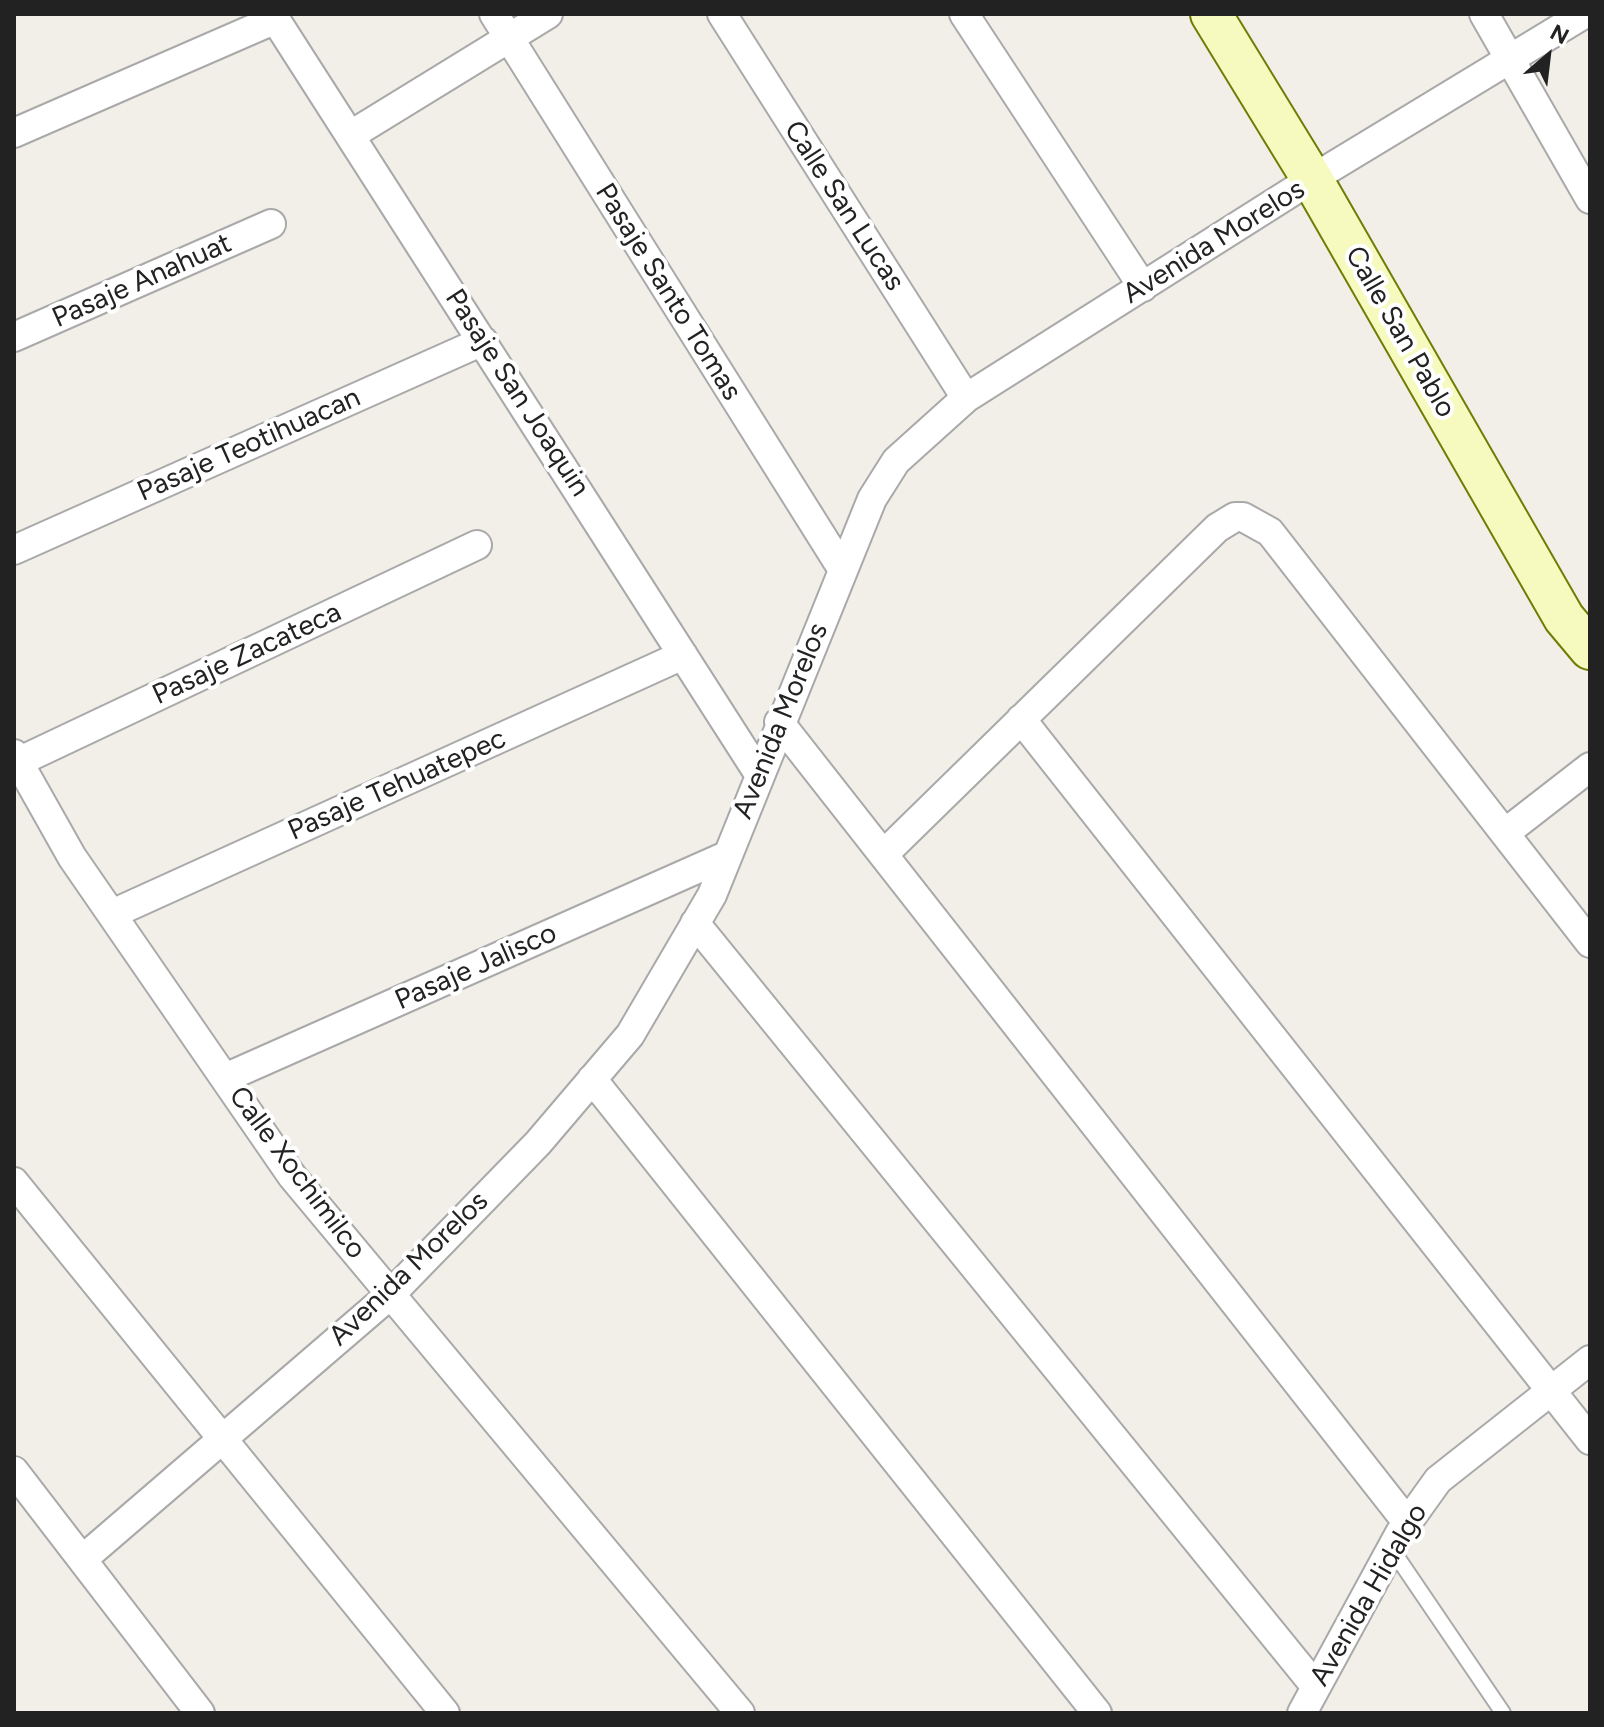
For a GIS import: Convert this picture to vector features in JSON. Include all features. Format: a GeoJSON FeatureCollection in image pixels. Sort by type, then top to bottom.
{"type":"FeatureCollection","features":[{"type":"Feature","properties":{"kind":"street"},"geometry":{"type":"LineString","coordinates":[[351,135],[502,26],[548,14]]}},
{"type":"Feature","properties":{"kind":"street","name":"Calle San Lucas"},"geometry":{"type":"LineString","coordinates":[[722,14],[966,398]]}},
{"type":"Feature","properties":{"kind":"street"},"geometry":{"type":"LineString","coordinates":[[964,14],[1143,287]]}},
{"type":"Feature","properties":{"kind":"street","name":"Calle San Pablo"},"geometry":{"type":"LineString","coordinates":[[1211,14],[1312,179],[1564,618],[1590,649]]}},
{"type":"Feature","properties":{"kind":"street"},"geometry":{"type":"LineString","coordinates":[[1484,14],[1590,199]]}},
{"type":"Feature","properties":{"kind":"street","name":"Avenida Morelos"},"geometry":{"type":"LineString","coordinates":[[84,1558],[391,1294],[538,1143],[630,1035],[712,895],[779,722],[872,499],[896,461],[966,398],[1312,179],[1513,60],[1584,14]]}},
{"type":"Feature","properties":{"kind":"street"},"geometry":{"type":"LineString","coordinates":[[14,133],[274,16]]}},
{"type":"Feature","properties":{"kind":"street","name":"Pasaje San Joaquin"},"geometry":{"type":"LineString","coordinates":[[274,16],[759,774]]}},
{"type":"Feature","properties":{"kind":"street","name":"Pasaje Santo Tomas"},"geometry":{"type":"LineString","coordinates":[[502,26],[843,570]]}},
{"type":"Feature","properties":{"kind":"street","name":"Pasaje Anahuat"},"geometry":{"type":"LineString","coordinates":[[14,337],[271,224]]}},
{"type":"Feature","properties":{"kind":"street","name":"Pasaje Teotihuacan"},"geometry":{"type":"LineString","coordinates":[[14,550],[483,341]]}},
{"type":"Feature","properties":{"kind":"street"},"geometry":{"type":"LineString","coordinates":[[884,854],[1217,528],[1235,517],[1243,517],[1270,532],[1590,943]]}},
{"type":"Feature","properties":{"kind":"street","name":"Pasaje Zacateca"},"geometry":{"type":"LineString","coordinates":[[16,758],[477,545]]}},
{"type":"Feature","properties":{"kind":"street","name":"Pasaje Tehuatepec"},"geometry":{"type":"LineString","coordinates":[[112,914],[683,655]]}},
{"type":"Feature","properties":{"kind":"street"},"geometry":{"type":"LineString","coordinates":[[1021,719],[1590,1440]]}},
{"type":"Feature","properties":{"kind":"street"},"geometry":{"type":"LineString","coordinates":[[779,722],[1407,1522]]}},
{"type":"Feature","properties":{"kind":"street","name":"Calle Xochimilco"},"geometry":{"type":"LineString","coordinates":[[16,758],[72,857],[292,1176],[740,1713]]}},
{"type":"Feature","properties":{"kind":"street"},"geometry":{"type":"LineString","coordinates":[[1505,833],[1590,767]]}},
{"type":"Feature","properties":{"kind":"street","name":"Pasaje Jalisco"},"geometry":{"type":"LineString","coordinates":[[225,1078],[726,856]]}},
{"type":"Feature","properties":{"kind":"street"},"geometry":{"type":"LineString","coordinates":[[695,923],[1316,1687]]}},
{"type":"Feature","properties":{"kind":"street"},"geometry":{"type":"LineString","coordinates":[[592,1079],[1097,1713]]}},
{"type":"Feature","properties":{"kind":"street"},"geometry":{"type":"LineString","coordinates":[[14,1182],[445,1713]]}},
{"type":"Feature","properties":{"kind":"street","name":"Avenida Hidalgo"},"geometry":{"type":"LineString","coordinates":[[1302,1713],[1391,1548],[1438,1480],[1590,1360]]}},
{"type":"Feature","properties":{"kind":"street"},"geometry":{"type":"LineString","coordinates":[[14,1471],[84,1558],[200,1713]]}},
{"type":"Feature","properties":{"kind":"lane"},"geometry":{"type":"LineString","coordinates":[[1391,1548],[1503,1713]]}}]}
